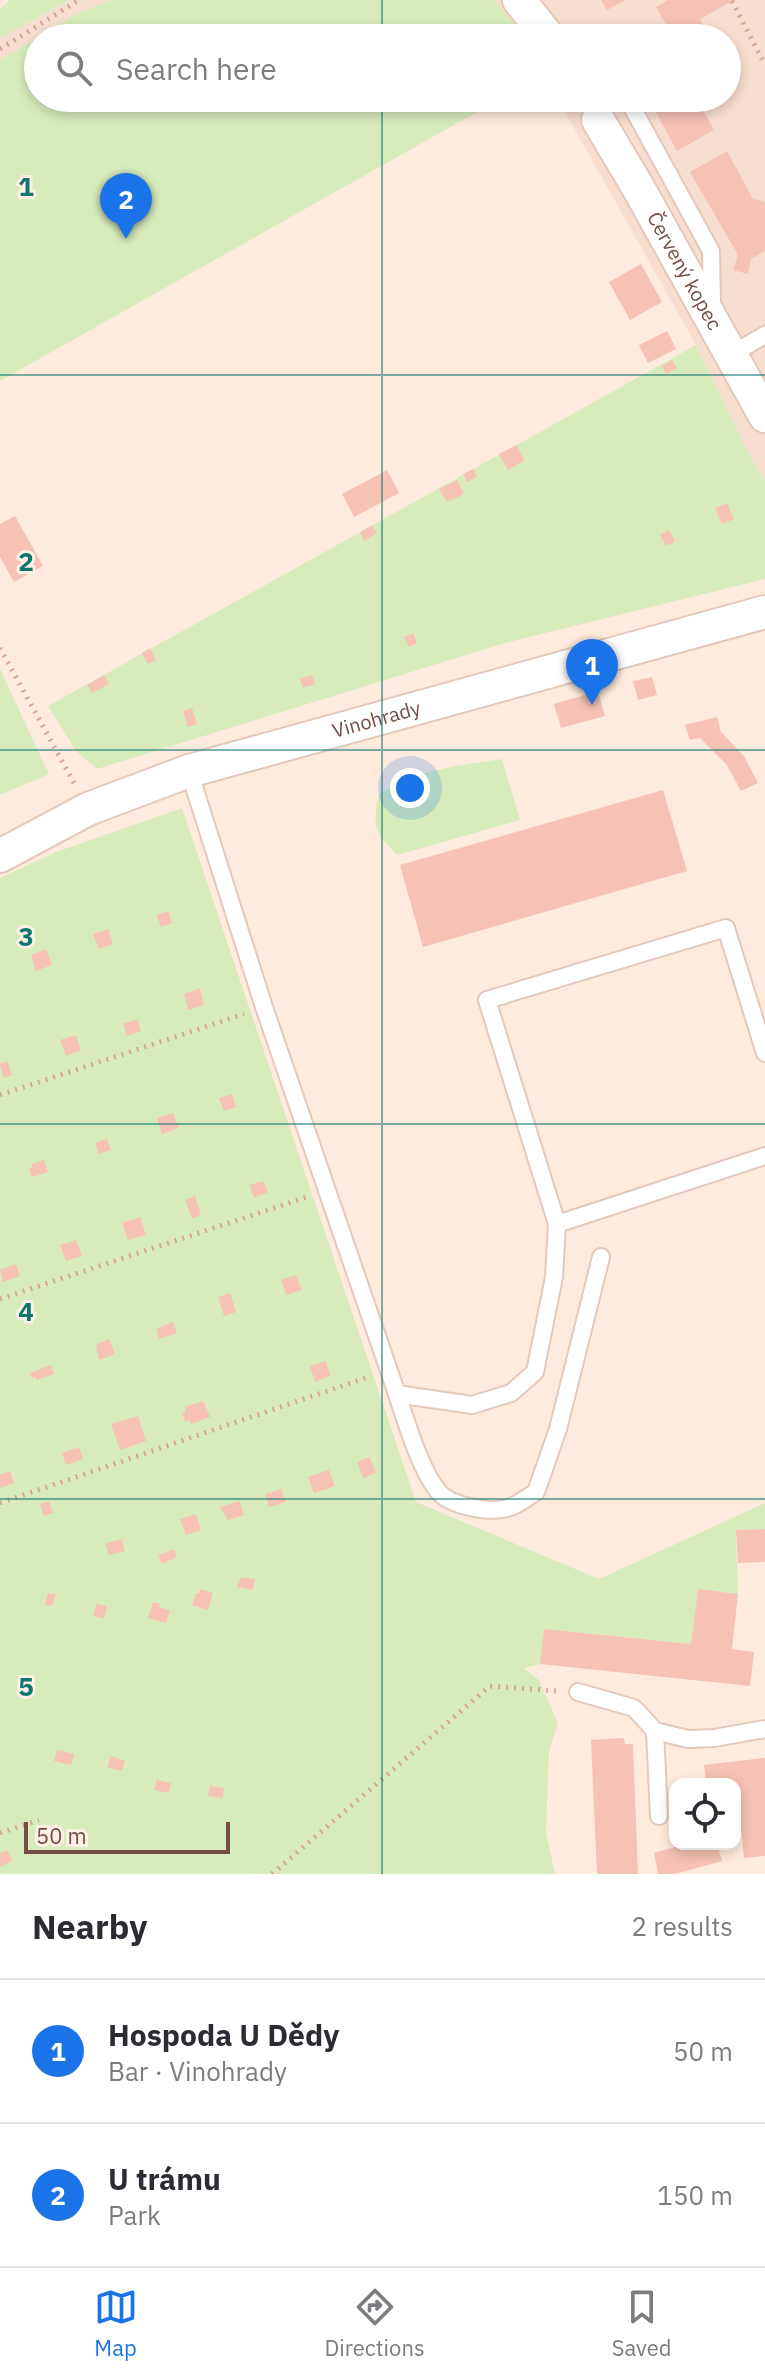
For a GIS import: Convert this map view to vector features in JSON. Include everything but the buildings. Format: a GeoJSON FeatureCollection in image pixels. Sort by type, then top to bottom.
{"type":"FeatureCollection","features":[{"type":"Feature","properties":{"kind":"street"},"geometry":{"type":"LineString","coordinates":[[519,0],[538,24]]}},
{"type":"Feature","properties":{"kind":"street","name":"Červený kopec"},"geometry":{"type":"LineString","coordinates":[[595,115],[765,416]]}},
{"type":"Feature","properties":{"kind":"street","name":"Vinohrady"},"geometry":{"type":"LineString","coordinates":[[0,856],[88,809],[189,771],[765,612]]}},
{"type":"Feature","properties":{"kind":"lane"},"geometry":{"type":"LineString","coordinates":[[635,112],[711,251],[713,324]]}},
{"type":"Feature","properties":{"kind":"lane"},"geometry":{"type":"LineString","coordinates":[[732,354],[765,335]]}},
{"type":"Feature","properties":{"kind":"lane"},"geometry":{"type":"LineString","coordinates":[[189,771],[264,1007],[387,1370],[411,1436],[429,1475],[443,1496],[478,1509],[506,1509],[536,1492],[558,1429],[601,1257]]}},
{"type":"Feature","properties":{"kind":"lane"},"geometry":{"type":"LineString","coordinates":[[397,1394],[472,1405],[511,1393],[535,1372],[554,1277],[557,1224],[487,1000],[726,928],[765,1053]]}},
{"type":"Feature","properties":{"kind":"lane"},"geometry":{"type":"LineString","coordinates":[[557,1224],[765,1156]]}},
{"type":"Feature","properties":{"kind":"lane"},"geometry":{"type":"LineString","coordinates":[[578,1692],[634,1708],[655,1731],[688,1739],[765,1729]]}},
{"type":"Feature","properties":{"kind":"lane"},"geometry":{"type":"LineString","coordinates":[[655,1731],[659,1816]]}},
{"type":"Feature","properties":{"kind":"path"},"geometry":{"type":"LineString","coordinates":[[40,24],[79,0]]}},
{"type":"Feature","properties":{"kind":"path"},"geometry":{"type":"LineString","coordinates":[[732,1],[765,65]]}},
{"type":"Feature","properties":{"kind":"path"},"geometry":{"type":"LineString","coordinates":[[0,49],[24,34]]}},
{"type":"Feature","properties":{"kind":"path"},"geometry":{"type":"LineString","coordinates":[[0,648],[88,809]]}},
{"type":"Feature","properties":{"kind":"path"},"geometry":{"type":"LineString","coordinates":[[0,1095],[264,1007]]}},
{"type":"Feature","properties":{"kind":"path"},"geometry":{"type":"LineString","coordinates":[[0,1299],[326,1190]]}},
{"type":"Feature","properties":{"kind":"path"},"geometry":{"type":"LineString","coordinates":[[0,1503],[387,1370]]}},
{"type":"Feature","properties":{"kind":"path"},"geometry":{"type":"LineString","coordinates":[[272,1874],[490,1686],[578,1692]]}},
{"type":"Feature","properties":{"kind":"path"},"geometry":{"type":"LineString","coordinates":[[0,1833],[39,1820]]}},
{"type":"Feature","properties":{"kind":"shaded area"},"geometry":{"type":"Polygon","coordinates":[[[70,0],[111,0],[59,24],[26,24],[70,0]]]}},
{"type":"Feature","properties":{"kind":"shaded area"},"geometry":{"type":"Polygon","coordinates":[[[493,0],[765,0],[765,480],[751,458],[696,345],[565,112],[741,112],[741,24],[515,24],[493,0]]]}},
{"type":"Feature","properties":{"kind":"shaded area"},"geometry":{"type":"Polygon","coordinates":[[[24,25],[24,45],[0,60],[0,38],[24,25]]]}},
{"type":"Feature","properties":{"kind":"green space"},"geometry":{"type":"Polygon","coordinates":[[[10,0],[70,0],[0,38],[0,9],[10,0]]]}},
{"type":"Feature","properties":{"kind":"green space"},"geometry":{"type":"Polygon","coordinates":[[[111,0],[493,0],[515,24],[59,24],[111,0]]]}},
{"type":"Feature","properties":{"kind":"green space"},"geometry":{"type":"Polygon","coordinates":[[[24,45],[24,112],[477,112],[0,381],[0,60],[24,45]]]}},
{"type":"Feature","properties":{"kind":"green space"},"geometry":{"type":"Polygon","coordinates":[[[696,345],[751,458],[765,480],[765,579],[505,643],[97,769],[76,751],[48,706],[696,345]]]}},
{"type":"Feature","properties":{"kind":"green space"},"geometry":{"type":"Polygon","coordinates":[[[0,669],[49,774],[0,795],[0,669]]]}},
{"type":"Feature","properties":{"kind":"green space"},"geometry":{"type":"Polygon","coordinates":[[[502,759],[520,820],[398,855],[384,841],[376,821],[379,794],[423,774],[502,759]]]}},
{"type":"Feature","properties":{"kind":"green space"},"geometry":{"type":"Polygon","coordinates":[[[182,808],[416,1502],[599,1579],[765,1503],[765,1529],[736,1530],[738,1594],[698,1589],[691,1644],[544,1629],[540,1664],[524,1668],[539,1680],[558,1723],[549,1752],[546,1831],[555,1874],[0,1874],[0,878],[56,852],[182,808]]]}},
{"type":"Feature","properties":{"kind":"place","name":"U trámu"},"geometry":{"type":"Point","coordinates":[126,239]}},
{"type":"Feature","properties":{"kind":"place","name":"Hospoda U Dědy"},"geometry":{"type":"Point","coordinates":[592,705]}}]}
